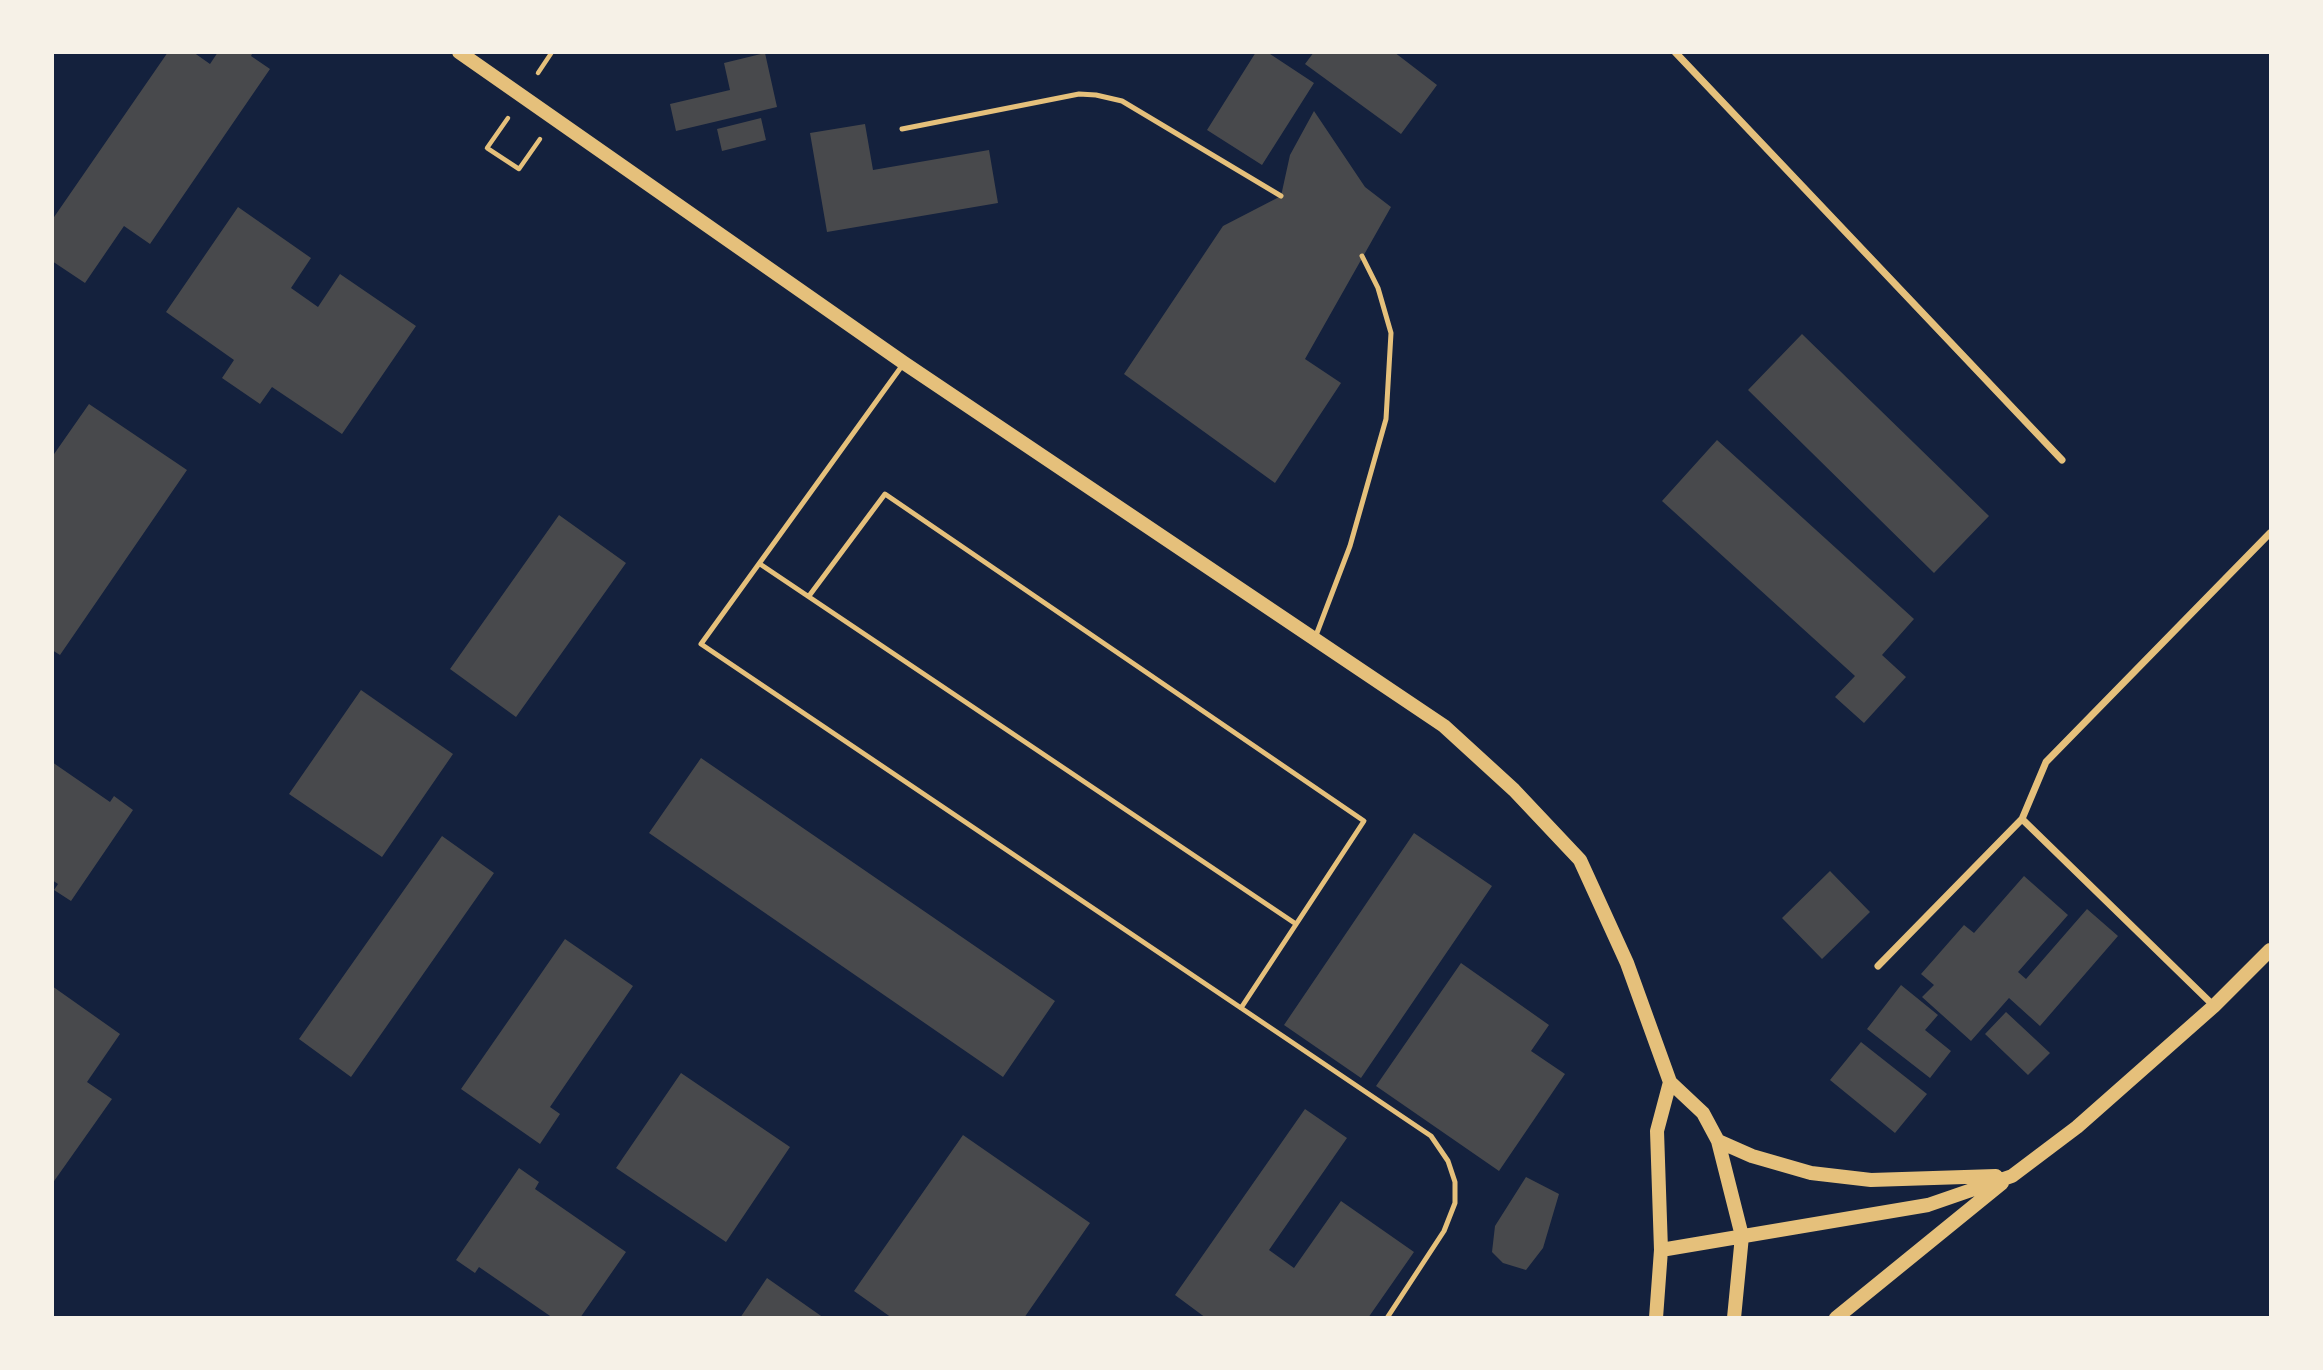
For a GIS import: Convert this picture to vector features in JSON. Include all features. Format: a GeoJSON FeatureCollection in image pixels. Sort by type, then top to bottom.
{"type":"FeatureCollection","features":[{"type":"Feature","properties":{"kind":"main road"},"geometry":{"type":"LineString","coordinates":[[459,52],[904,363],[1444,726],[1514,790],[1580,860],[1627,964],[1670,1082],[1703,1113],[1718,1141],[1742,1236],[1734,1318]]}},
{"type":"Feature","properties":{"kind":"main road"},"geometry":{"type":"LineString","coordinates":[[1836,1318],[2077,1127],[2214,1006],[2270,950]]}},
{"type":"Feature","properties":{"kind":"main road"},"geometry":{"type":"LineString","coordinates":[[1657,1318],[1661,1250],[1657,1131],[1670,1082]]}},
{"type":"Feature","properties":{"kind":"main road"},"geometry":{"type":"LineString","coordinates":[[1718,1141],[1752,1156],[1823,1175],[1871,1180],[2012,1176]]}},
{"type":"Feature","properties":{"kind":"main road"},"geometry":{"type":"LineString","coordinates":[[1661,1250],[1928,1205],[2012,1176]]}},
{"type":"Feature","properties":{"kind":"street"},"geometry":{"type":"LineString","coordinates":[[1675,52],[2062,460]]}},
{"type":"Feature","properties":{"kind":"street"},"geometry":{"type":"LineString","coordinates":[[1878,966],[2022,819],[2046,762],[2270,533]]}},
{"type":"Feature","properties":{"kind":"street"},"geometry":{"type":"LineString","coordinates":[[2022,819],[2214,1006]]}},
{"type":"Feature","properties":{"kind":"lane"},"geometry":{"type":"LineString","coordinates":[[902,129],[1079,94],[1096,95],[1122,101],[1281,196]]}},
{"type":"Feature","properties":{"kind":"lane"},"geometry":{"type":"LineString","coordinates":[[1314,639],[1350,547],[1386,419],[1391,332],[1378,288],[1362,256]]}},
{"type":"Feature","properties":{"kind":"lane"},"geometry":{"type":"LineString","coordinates":[[904,363],[701,645],[1431,1136],[1448,1161],[1455,1182],[1455,1203],[1444,1231],[1387,1318]]}},
{"type":"Feature","properties":{"kind":"lane"},"geometry":{"type":"LineString","coordinates":[[809,596],[885,494],[1364,821],[1241,1008]]}},
{"type":"Feature","properties":{"kind":"lane"},"geometry":{"type":"LineString","coordinates":[[760,564],[1296,924]]}},
{"type":"Feature","properties":{"kind":"path"},"geometry":{"type":"LineString","coordinates":[[488,148],[519,169]]}},
{"type":"Feature","properties":{"kind":"building"},"geometry":{"type":"Polygon","coordinates":[[[168,52],[193,52],[210,64],[218,52],[253,52],[251,56],[270,69],[150,244],[124,226],[85,283],[52,261],[52,220],[168,52]]]}},
{"type":"Feature","properties":{"kind":"building"},"geometry":{"type":"Polygon","coordinates":[[[1256,52],[1267,52],[1314,83],[1262,165],[1207,130],[1256,52]]]}},
{"type":"Feature","properties":{"kind":"building"},"geometry":{"type":"Polygon","coordinates":[[[1314,52],[1394,52],[1437,85],[1401,134],[1305,64],[1314,52]]]}},
{"type":"Feature","properties":{"kind":"building"},"geometry":{"type":"Polygon","coordinates":[[[765,53],[777,107],[676,131],[670,104],[730,90],[724,63],[765,53]]]}},
{"type":"Feature","properties":{"kind":"building"},"geometry":{"type":"Polygon","coordinates":[[[1314,111],[1365,187],[1391,207],[1305,359],[1341,383],[1275,483],[1124,374],[1223,226],[1281,196],[1290,155],[1314,111]]]}},
{"type":"Feature","properties":{"kind":"building"},"geometry":{"type":"Polygon","coordinates":[[[761,118],[766,140],[722,151],[717,129],[761,118]]]}},
{"type":"Feature","properties":{"kind":"building"},"geometry":{"type":"Polygon","coordinates":[[[865,124],[873,170],[989,150],[998,203],[827,232],[810,133],[865,124]]]}},
{"type":"Feature","properties":{"kind":"building"},"geometry":{"type":"Polygon","coordinates":[[[238,207],[311,258],[291,288],[318,307],[340,274],[416,326],[342,434],[272,387],[260,404],[222,378],[234,360],[166,312],[238,207]]]}},
{"type":"Feature","properties":{"kind":"building"},"geometry":{"type":"Polygon","coordinates":[[[1802,334],[1989,516],[1934,573],[1748,390],[1802,334]]]}},
{"type":"Feature","properties":{"kind":"building"},"geometry":{"type":"Polygon","coordinates":[[[89,404],[187,470],[60,655],[52,650],[52,457],[89,404]]]}},
{"type":"Feature","properties":{"kind":"building"},"geometry":{"type":"Polygon","coordinates":[[[1717,440],[1914,619],[1882,655],[1906,677],[1864,723],[1835,697],[1855,676],[1662,501],[1717,440]]]}},
{"type":"Feature","properties":{"kind":"building"},"geometry":{"type":"Polygon","coordinates":[[[559,515],[626,563],[516,717],[450,669],[559,515]]]}},
{"type":"Feature","properties":{"kind":"building"},"geometry":{"type":"Polygon","coordinates":[[[361,690],[453,754],[382,857],[289,794],[361,690]]]}},
{"type":"Feature","properties":{"kind":"building"},"geometry":{"type":"Polygon","coordinates":[[[701,758],[1055,1001],[1003,1077],[649,833],[701,758]]]}},
{"type":"Feature","properties":{"kind":"building"},"geometry":{"type":"Polygon","coordinates":[[[52,762],[110,802],[114,796],[133,810],[71,901],[54,890],[58,884],[52,880],[52,762]]]}},
{"type":"Feature","properties":{"kind":"building"},"geometry":{"type":"Polygon","coordinates":[[[1414,833],[1492,886],[1361,1078],[1284,1025],[1414,833]]]}},
{"type":"Feature","properties":{"kind":"building"},"geometry":{"type":"Polygon","coordinates":[[[442,836],[494,873],[351,1077],[299,1039],[442,836]]]}},
{"type":"Feature","properties":{"kind":"building"},"geometry":{"type":"Polygon","coordinates":[[[1830,871],[1870,912],[1822,959],[1782,918],[1830,871]]]}},
{"type":"Feature","properties":{"kind":"building"},"geometry":{"type":"Polygon","coordinates":[[[2024,876],[2068,915],[2018,972],[2026,979],[2087,909],[2118,936],[2040,1026],[2009,998],[1971,1041],[1922,997],[1934,985],[1921,974],[1964,925],[1974,933],[2024,876]]]}},
{"type":"Feature","properties":{"kind":"building"},"geometry":{"type":"Polygon","coordinates":[[[565,939],[633,986],[550,1107],[560,1114],[540,1144],[461,1089],[565,939]]]}},
{"type":"Feature","properties":{"kind":"building"},"geometry":{"type":"Polygon","coordinates":[[[1461,963],[1549,1025],[1531,1051],[1565,1074],[1499,1171],[1376,1086],[1461,963]]]}},
{"type":"Feature","properties":{"kind":"building"},"geometry":{"type":"Polygon","coordinates":[[[1901,985],[1938,1015],[1925,1030],[1951,1051],[1930,1078],[1867,1029],[1901,985]]]}},
{"type":"Feature","properties":{"kind":"building"},"geometry":{"type":"Polygon","coordinates":[[[52,986],[120,1034],[87,1082],[112,1099],[52,1184],[52,986]]]}},
{"type":"Feature","properties":{"kind":"building"},"geometry":{"type":"Polygon","coordinates":[[[2006,1012],[2050,1053],[2028,1075],[1985,1034],[2006,1012]]]}},
{"type":"Feature","properties":{"kind":"building"},"geometry":{"type":"Polygon","coordinates":[[[1861,1042],[1927,1094],[1895,1133],[1830,1080],[1861,1042]]]}},
{"type":"Feature","properties":{"kind":"building"},"geometry":{"type":"Polygon","coordinates":[[[681,1073],[790,1147],[726,1242],[616,1168],[681,1073]]]}},
{"type":"Feature","properties":{"kind":"building"},"geometry":{"type":"Polygon","coordinates":[[[1305,1109],[1347,1138],[1269,1250],[1294,1268],[1341,1201],[1414,1252],[1368,1318],[1206,1318],[1175,1295],[1305,1109]]]}},
{"type":"Feature","properties":{"kind":"building"},"geometry":{"type":"Polygon","coordinates":[[[963,1135],[1090,1223],[1024,1318],[892,1318],[854,1291],[963,1135]]]}},
{"type":"Feature","properties":{"kind":"building"},"geometry":{"type":"Polygon","coordinates":[[[519,1168],[539,1182],[535,1189],[626,1252],[580,1318],[553,1318],[479,1267],[475,1273],[456,1260],[519,1168]]]}},
{"type":"Feature","properties":{"kind":"building"},"geometry":{"type":"Polygon","coordinates":[[[1526,1177],[1559,1194],[1543,1248],[1526,1270],[1503,1263],[1492,1252],[1495,1226],[1526,1177]]]}},
{"type":"Feature","properties":{"kind":"building"},"geometry":{"type":"Polygon","coordinates":[[[767,1278],[824,1318],[740,1318],[767,1278]]]}}]}
